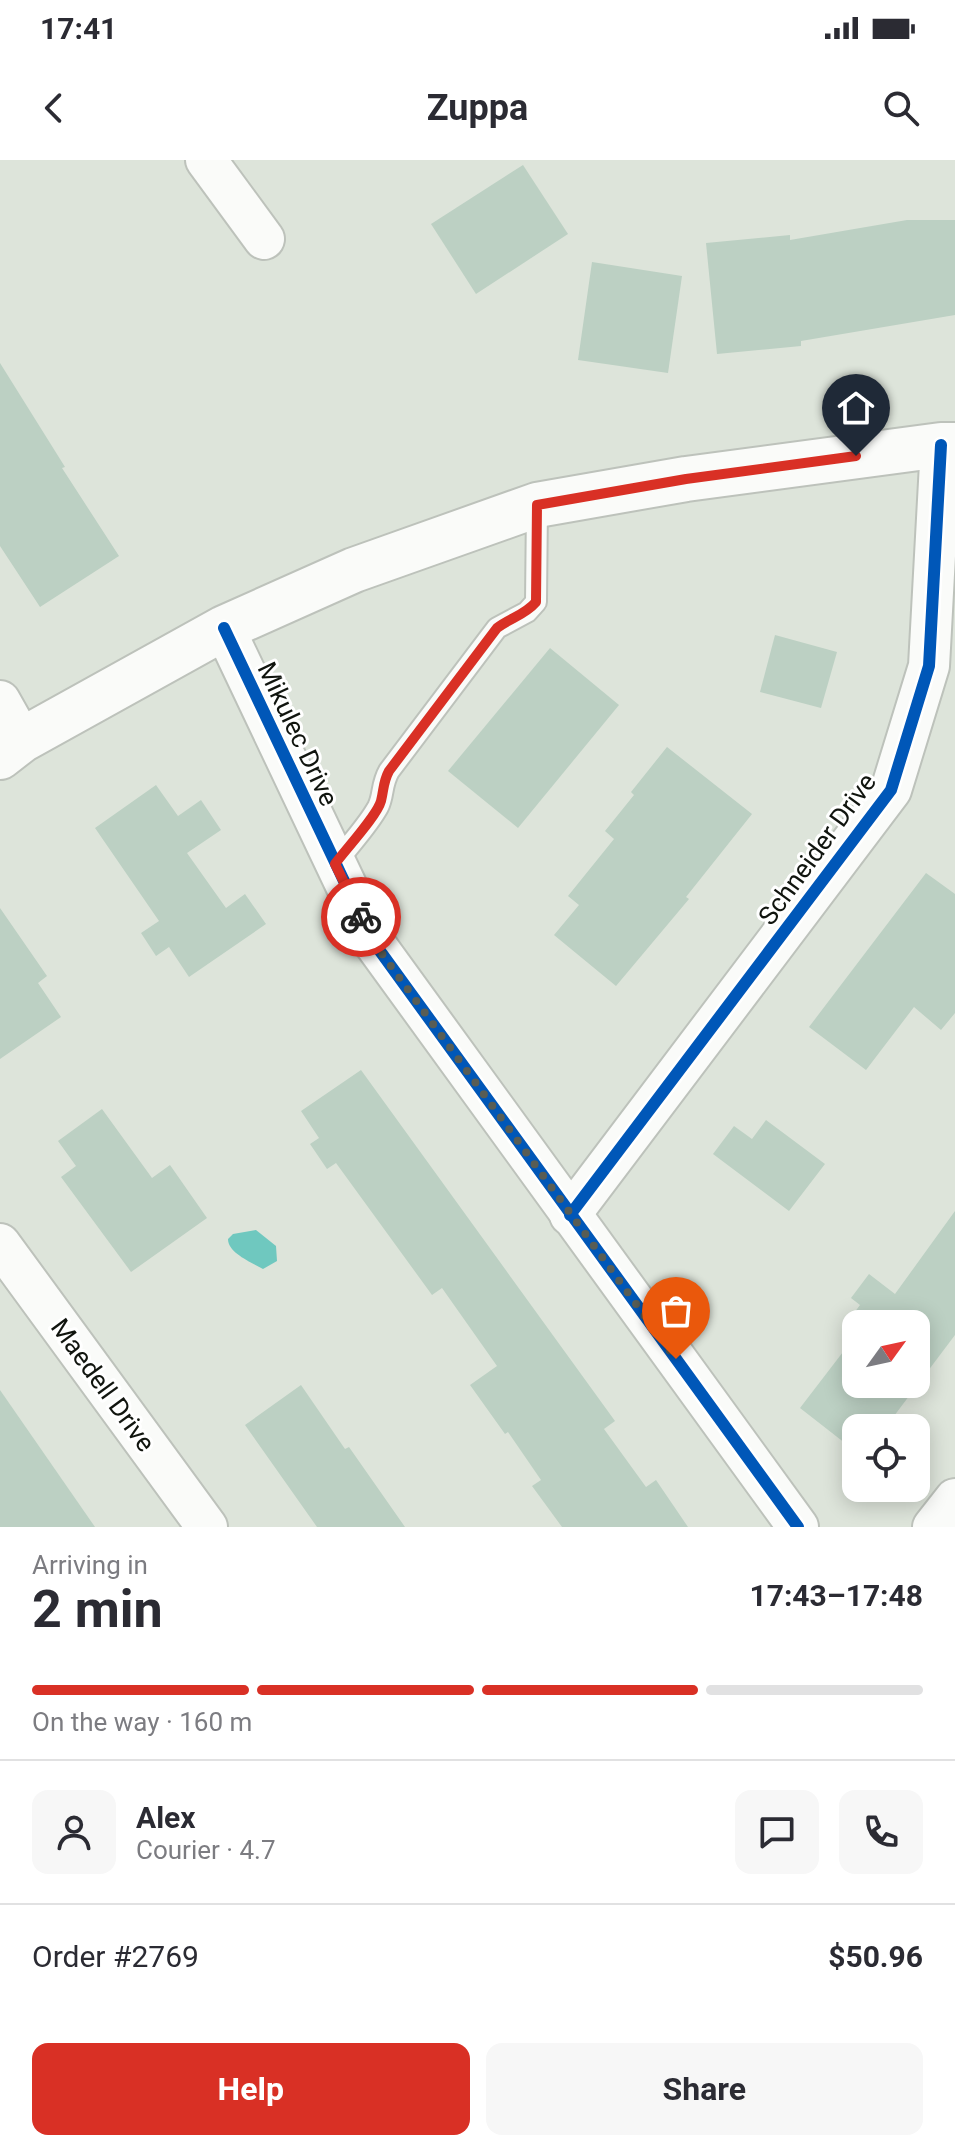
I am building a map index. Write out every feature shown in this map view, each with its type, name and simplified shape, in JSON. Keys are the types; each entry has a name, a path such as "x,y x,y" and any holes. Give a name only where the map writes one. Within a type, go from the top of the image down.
{"main road":[{"path":"11,748 224,628 354,570 537,505 686,479 948,445"}],"street":[{"path":"206,160 264,239"},
{"name":"Schneider Drive","path":"570,1215 891,790 929,666 948,445"},
{"name":"Mikulec Drive","path":"224,628 372,940 798,1527"},
{"path":"0,701 11,748"},
{"name":"Maedell Drive","path":"0,1244 207,1527"},
{"path":"933,1527 955,1499"}],"lane":[{"path":"335,864 381,802 381,784 389,771 497,628 505,621 527,612 536,602 537,505"}],"water":[{"path":"256,1230 276,1246 277,1261 263,1269 236,1253 228,1239 233,1234"}],"building":[{"path":"523,165 568,234 476,294 431,224"},
{"path":"907,220 955,220 955,315 801,341 801,346 717,354 706,243 790,235 790,240"},
{"path":"592,262 682,276 668,373 578,360"},
{"path":"0,363 119,556 40,607 0,546"},
{"path":"775,635 837,652 821,708 760,692"},
{"path":"550,648 619,705 518,828 448,771"},
{"path":"667,747 752,814 686,897 689,899 616,986 554,935 579,905 568,896 614,839 605,831"},
{"path":"156,785 178,816 201,800 221,830 187,853 226,908 245,894 266,924 189,977 169,947 156,956 141,933 159,921 95,828"},
{"path":"926,873 955,894 955,1013 941,1030 914,1007 866,1070 809,1027"},
{"path":"0,908 47,976 38,983 61,1017 0,1059"},
{"path":"361,1070 615,1421 604,1429 646,1487 656,1480 688,1527 562,1527 532,1486 541,1480 470,1385 497,1366 442,1288 432,1295 336,1163 327,1169 310,1144 319,1138 301,1111"},
{"path":"102,1109 152,1178 170,1165 207,1218 131,1272 61,1177 76,1166 58,1141"},
{"path":"766,1120 825,1164 789,1211 713,1154 734,1126 752,1139"},
{"path":"955,1211 955,1335 930,1368 930,1310 856,1310 860,1305 851,1298 869,1274 895,1294"},
{"path":"842,1353 842,1398 908,1398 896,1414 842,1414 842,1441 800,1408"},
{"path":"301,1385 405,1527 317,1527 245,1425"},
{"path":"0,1390 95,1527 0,1527"}],"cycle path":[{"path":"570,1215 891,790 929,666 941,445"},
{"path":"224,628 372,940 798,1527"}],"way so far":[{"path":"361,917 372,940 676,1359"}],"route":[{"path":"361,917 335,864 381,802 381,784 389,771 497,628 505,621 527,612 536,602 537,505 686,479 856,456"}]}
